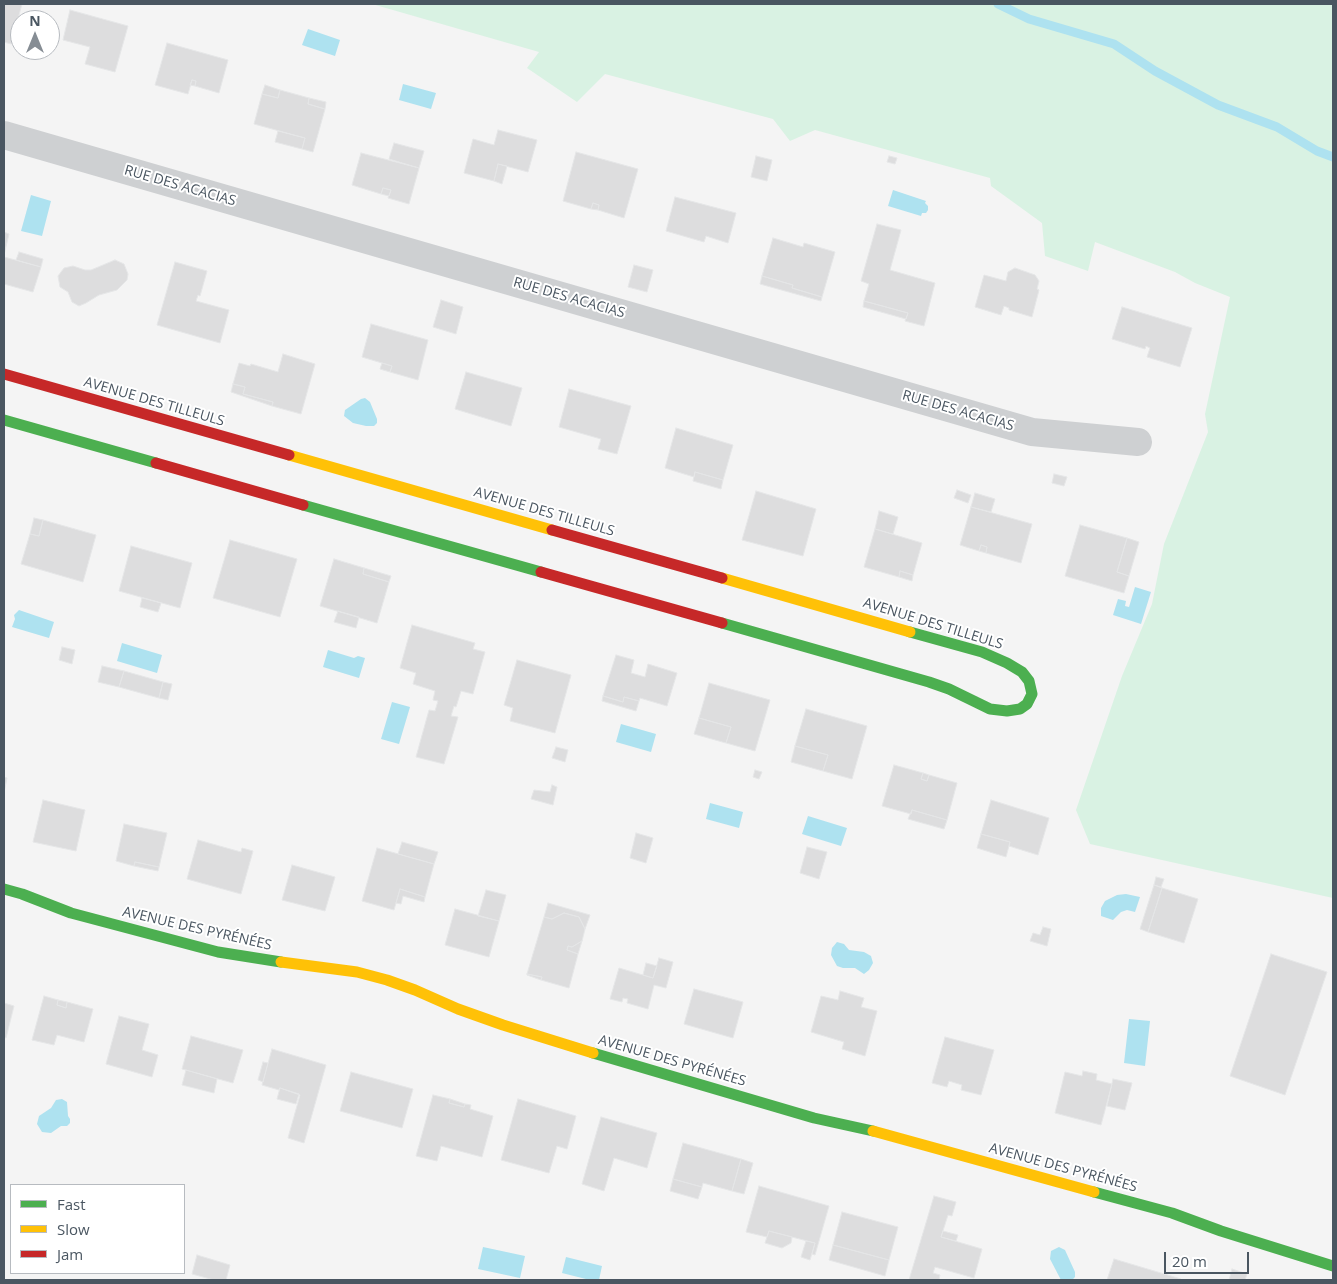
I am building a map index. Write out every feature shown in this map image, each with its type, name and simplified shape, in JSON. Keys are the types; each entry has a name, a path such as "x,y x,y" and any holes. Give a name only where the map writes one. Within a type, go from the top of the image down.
{"street":[{"name":"RUE DES ACACIAS","path":"4,135 1032,432 1138,442"},
{"name":"AVENUE DES TILLEULS","path":"4,374 982,652 1022,672 1029,681 1032,694 1027,704 1020,709 1007,711 990,710 949,689 929,682 4,420"},
{"name":"AVENUE DES PYRÉNÉES","path":"4,889 71,913 218,952 249,958 357,972 387,980 416,990 476,1016 605,1057 814,1118 872,1131 1172,1213 1221,1231 1333,1266"}],"green space":[{"path":"372,4 1333,4 1333,898 1090,844 1076,810 1122,676 1152,604 1164,544 1208,432 1205,414 1230,297 1195,283 1175,272 1095,242 1088,271 1045,256 1042,223 991,186 990,178 815,130 790,141 773,119 605,74 577,102 527,68 539,52"}],"water":[{"path":"308,29 340,40 335,56 302,45"},
{"path":"403,84 436,93 431,109 399,100"},
{"path":"893,190 926,201 928,210 926,213 922,213 921,216 888,206"},
{"path":"31,195 51,201 42,236 21,231"},
{"path":"365,398 370,402 377,419 377,423 374,426 353,423 344,416 345,410"},
{"path":"1135,587 1151,592 1141,624 1113,615 1118,599 1126,601 1125,606 1129,607"},
{"path":"19,610 54,622 49,638 12,627 15,619 14,615"},
{"path":"122,643 162,655 157,673 117,661"},
{"path":"328,650 354,658 358,656 365,658 359,678 323,667"},
{"path":"392,702 410,707 399,744 381,739"},
{"path":"621,724 656,734 651,752 616,742"},
{"path":"710,803 743,812 739,828 706,819"},
{"path":"808,816 847,828 841,846 802,834"},
{"path":"1126,894 1140,897 1135,912 1127,910 1121,912 1113,920 1101,916 1101,908 1105,901 1117,895"},
{"path":"837,942 844,944 849,950 864,952 871,956 873,963 869,970 864,974 855,968 837,966 831,955 832,948"},
{"path":"1129,1019 1150,1021 1145,1066 1124,1063"},
{"path":"62,1099 67,1102 70,1123 67,1126 61,1126 51,1133 42,1132 37,1124 39,1116 51,1108 56,1100"},
{"path":"483,1247 525,1256 520,1278 478,1269"},
{"path":"1059,1247 1065,1250 1075,1272 1075,1277 1072,1280 1061,1280 1050,1259 1051,1251"},
{"path":"566,1257 602,1266 599,1280 590,1280 562,1273"}],"building":[{"path":"4,4 22,4 20,10 10,10 10,44 4,42"},
{"path":"70,10 128,26 115,72 85,64 90,47 63,40"},
{"path":"167,43 228,60 219,93 195,86 196,81 192,80 188,94 155,85"},
{"path":"192,80 196,81 195,86 190,85"},
{"path":"265,85 280,90 278,98 262,94"},
{"path":"280,90 309,98 308,104 325,109 313,152 302,149 305,138 254,124 262,94 278,98"},
{"path":"309,98 326,102 325,109 308,104"},
{"path":"498,130 537,140 528,172 498,164 494,181 464,173 473,139 494,145"},
{"path":"278,131 305,138 302,149 275,142"},
{"path":"394,143 424,151 419,168 389,159"},
{"path":"576,152 638,169 624,218 598,210 599,205 593,203 591,209 563,201"},
{"path":"361,153 419,168 409,204 388,198 391,190 383,188 381,194 352,185"},
{"path":"756,156 772,160 767,181 751,177"},
{"path":"889,156 897,158 895,164 887,162"},
{"path":"498,164 507,166 502,184 494,181"},
{"path":"383,188 391,190 389,196 381,194"},
{"path":"675,197 736,213 728,243 706,236 704,242 666,231"},
{"path":"593,203 599,205 598,210 591,209"},
{"path":"877,224 901,230 890,270 935,283 924,326 905,321 908,313 864,301 869,284 861,281"},
{"path":"4,232 9,234 4,255"},
{"path":"773,238 803,247 804,243 835,252 822,297 792,288 793,285 762,276"},
{"path":"19,252 43,259 41,267 16,260"},
{"path":"4,257 41,267 33,292 4,284"},
{"path":"115,260 124,264 128,274 127,280 117,290 99,295 79,306 72,302 68,292 60,287 58,276 64,268 73,266 91,270"},
{"path":"175,262 207,271 200,296 198,295 196,301 229,310 220,343 157,325"},
{"path":"634,265 653,270 647,292 628,287"},
{"path":"1015,268 1035,275 1039,281 1037,289 1039,290 1032,317 1009,310 1009,308 1004,306 1001,315 975,307 984,275 1006,281 1008,272"},
{"path":"762,276 793,285 792,288 822,297 821,301 760,284"},
{"path":"441,300 463,307 456,334 433,327"},
{"path":"864,301 908,313 906,319 863,307"},
{"path":"1122,307 1192,328 1180,367 1147,357 1150,348 1146,346 1145,349 1112,339"},
{"path":"371,324 428,340 418,380 390,372 392,366 362,357"},
{"path":"283,354 315,364 301,414 272,406 273,402 243,394 245,387 233,384 239,363 250,366 251,364 278,372"},
{"path":"382,363 392,366 390,372 380,369"},
{"path":"466,372 522,388 511,426 455,409"},
{"path":"233,384 245,387 243,394 273,402 272,406 231,392"},
{"path":"569,389 631,406 617,454 598,449 601,439 559,427"},
{"path":"676,428 733,445 723,480 695,472 694,477 665,468"},
{"path":"695,472 723,480 721,489 693,481"},
{"path":"1054,474 1067,477 1064,486 1052,483"},
{"path":"957,490 971,495 968,503 954,498"},
{"path":"756,491 816,509 803,556 742,540"},
{"path":"975,493 995,499 991,512 971,507"},
{"path":"971,507 1032,524 1021,563 986,553 987,547 981,545 979,551 960,545"},
{"path":"879,511 898,517 893,534 875,529"},
{"path":"34,518 43,520 39,536 30,534"},
{"path":"43,520 96,535 83,582 21,564 30,534 39,536"},
{"path":"1080,525 1127,538 1117,572 1129,576 1124,593 1065,576"},
{"path":"875,529 922,543 913,575 900,571 899,577 864,567"},
{"path":"1127,538 1139,542 1129,576 1117,572"},
{"path":"230,540 297,559 280,617 213,598"},
{"path":"981,545 987,547 986,553 979,551"},
{"path":"131,546 192,563 180,608 119,591"},
{"path":"334,559 364,568 363,574 389,582 377,623 320,606"},
{"path":"364,568 391,576 389,582 363,574"},
{"path":"900,571 913,575 912,581 899,577"},
{"path":"142,598 161,603 158,612 140,607"},
{"path":"338,611 359,617 356,628 334,622"},
{"path":"412,625 475,643 473,649 485,652 473,694 461,691 456,707 454,706 451,716 458,717 444,764 416,757 429,710 435,711 438,701 433,700 435,691 413,684 416,673 400,668"},
{"path":"62,647 75,650 72,664 59,660"},
{"path":"616,655 634,660 631,673 645,677 648,664 677,673 667,706 640,698 639,701 624,697 623,702 603,696"},
{"path":"517,660 571,675 555,733 510,721 513,708 504,705"},
{"path":"102,666 124,671 119,687 98,682"},
{"path":"124,671 163,682 159,698 119,687"},
{"path":"163,682 172,684 168,700 159,698"},
{"path":"709,683 770,700 755,751 726,743 731,727 699,718"},
{"path":"603,696 623,702 624,697 639,701 636,711 602,701"},
{"path":"806,709 867,726 852,779 823,771 828,755 795,746"},
{"path":"699,718 731,727 726,743 694,734"},
{"path":"795,746 828,755 823,771 791,762"},
{"path":"556,747 568,750 565,762 552,758"},
{"path":"894,765 923,773 921,779 927,781 929,775 957,783 947,820 912,810 911,814 882,806"},
{"path":"755,770 762,772 759,779 753,777"},
{"path":"923,773 929,775 927,781 921,779"},
{"path":"4,777 7,778 4,793"},
{"path":"552,785 557,787 553,805 531,799 534,790 550,792"},
{"path":"43,800 85,810 76,851 33,842"},
{"path":"991,800 1049,818 1038,855 1009,846 1010,842 981,834"},
{"path":"912,810 947,820 944,829 908,819"},
{"path":"124,824 167,833 159,867 135,862 134,866 116,861"},
{"path":"636,833 653,838 646,863 630,858"},
{"path":"981,834 1010,842 1006,857 977,848"},
{"path":"198,840 241,852 242,848 253,851 241,894 187,879"},
{"path":"402,842 438,852 434,864 398,854"},
{"path":"807,847 827,852 819,879 800,873"},
{"path":"377,848 434,864 425,897 400,889 394,910 362,901"},
{"path":"135,862 159,867 158,871 134,866"},
{"path":"292,865 335,877 325,911 282,900"},
{"path":"1156,877 1164,879 1161,887 1154,885"},
{"path":"1154,885 1162,888 1148,932 1140,929"},
{"path":"1162,888 1198,899 1184,943 1148,932"},
{"path":"400,889 425,897 424,902 403,896 401,904 396,903"},
{"path":"486,890 506,895 499,921 478,916"},
{"path":"548,903 590,915 585,929 579,917 564,913 552,919 544,917"},
{"path":"455,909 499,921 489,957 445,945"},
{"path":"564,913 579,917 585,929 582,941 572,947 568,946 567,950 578,954 569,988 541,980 542,977 527,974 544,917 552,919"},
{"path":"1043,927 1051,929 1047,946 1030,941 1033,933 1040,935"},
{"path":"582,941 578,954 567,950 568,946 572,947"},
{"path":"1271,954 1327,972 1285,1095 1230,1076"},
{"path":"659,958 673,962 666,988 654,985 648,1009 627,1003 628,999 623,998 622,1002 610,999 619,968 653,978"},
{"path":"646,963 657,966 653,978 643,975"},
{"path":"527,974 542,977 541,980"},
{"path":"694,989 743,1002 733,1038 684,1024"},
{"path":"840,991 864,998 861,1007 877,1011 865,1056 842,1049 844,1042 811,1032 821,996 838,1000"},
{"path":"44,996 58,1000 57,1005 66,1008 67,1002 93,1009 84,1042 57,1035 54,1045 32,1040"},
{"path":"58,1000 67,1002 66,1008 57,1005"},
{"path":"4,1003 14,1006 6,1038 4,1037"},
{"path":"119,1016 149,1024 142,1050 158,1055 152,1077 106,1064"},
{"path":"191,1036 243,1050 233,1083 182,1069"},
{"path":"945,1037 994,1050 981,1095 961,1090 962,1085 949,1081 947,1087 932,1083"},
{"path":"272,1049 326,1065 304,1143 288,1138 300,1095 280,1088 279,1090 262,1085"},
{"path":"263,1062 268,1063 263,1082 258,1080"},
{"path":"186,1070 217,1079 214,1093 182,1085"},
{"path":"1083,1071 1097,1074 1096,1080 1112,1084 1101,1125 1055,1113 1065,1072 1082,1076"},
{"path":"351,1072 413,1089 402,1128 340,1111"},
{"path":"1113,1079 1132,1083 1125,1110 1107,1106"},
{"path":"280,1088 299,1094 296,1104 277,1099"},
{"path":"433,1095 450,1099 449,1103 464,1107 465,1104 471,1105 470,1109 493,1116 482,1157 441,1146 437,1161 416,1156"},
{"path":"450,1099 465,1104 464,1107 449,1103"},
{"path":"518,1099 576,1116 567,1149 557,1146 549,1173 501,1160"},
{"path":"601,1117 657,1133 647,1168 614,1158 604,1191 582,1184"},
{"path":"683,1143 741,1159 732,1191 703,1183 702,1187 673,1179"},
{"path":"741,1159 753,1163 744,1194 732,1191"},
{"path":"673,1179 702,1187 698,1199 670,1191"},
{"path":"759,1186 829,1206 815,1255 812,1254 815,1243 769,1231 767,1237 746,1232"},
{"path":"934,1196 956,1202 952,1216 948,1215 941,1237 982,1249 974,1278 935,1267 933,1273 940,1275 939,1280 909,1280"},
{"path":"842,1212 898,1227 889,1260 833,1245"},
{"path":"769,1231 792,1237 791,1243 782,1248 765,1243"},
{"path":"943,1231 958,1235 956,1241 941,1237"},
{"path":"806,1241 815,1243 810,1260 801,1257"},
{"path":"833,1245 889,1260 885,1276 829,1260"},
{"path":"197,1255 230,1265 226,1280 214,1280 192,1274"},
{"path":"1114,1259 1181,1279 1107,1280"},
{"path":"1232,1269 1247,1274 1245,1280 1229,1280"}],"waterway":[{"path":"998,4 1029,19 1114,44 1155,71 1218,105 1277,127 1317,151 1333,157"}],"traffic: fast":[{"path":"4,420 156,463"},
{"path":"303,505 541,572"},
{"path":"722,623 929,682 949,689 990,709 1007,711 1020,709 1027,704 1032,694 1029,681 1022,672 982,652 910,632"},
{"path":"4,889 71,913 218,952 281,962"},
{"path":"593,1053 814,1118 873,1131"},
{"path":"1094,1192 1172,1213 1221,1231 1333,1266"}],"traffic: slow":[{"path":"289,455 552,530"},
{"path":"722,578 910,632"},
{"path":"281,962 357,972 387,980 503,1025 593,1053"},
{"path":"873,1131 1094,1192"}],"traffic: jam":[{"path":"4,374 289,455"},
{"path":"156,463 303,505"},
{"path":"552,530 722,578"},
{"path":"541,572 722,623"}]}
